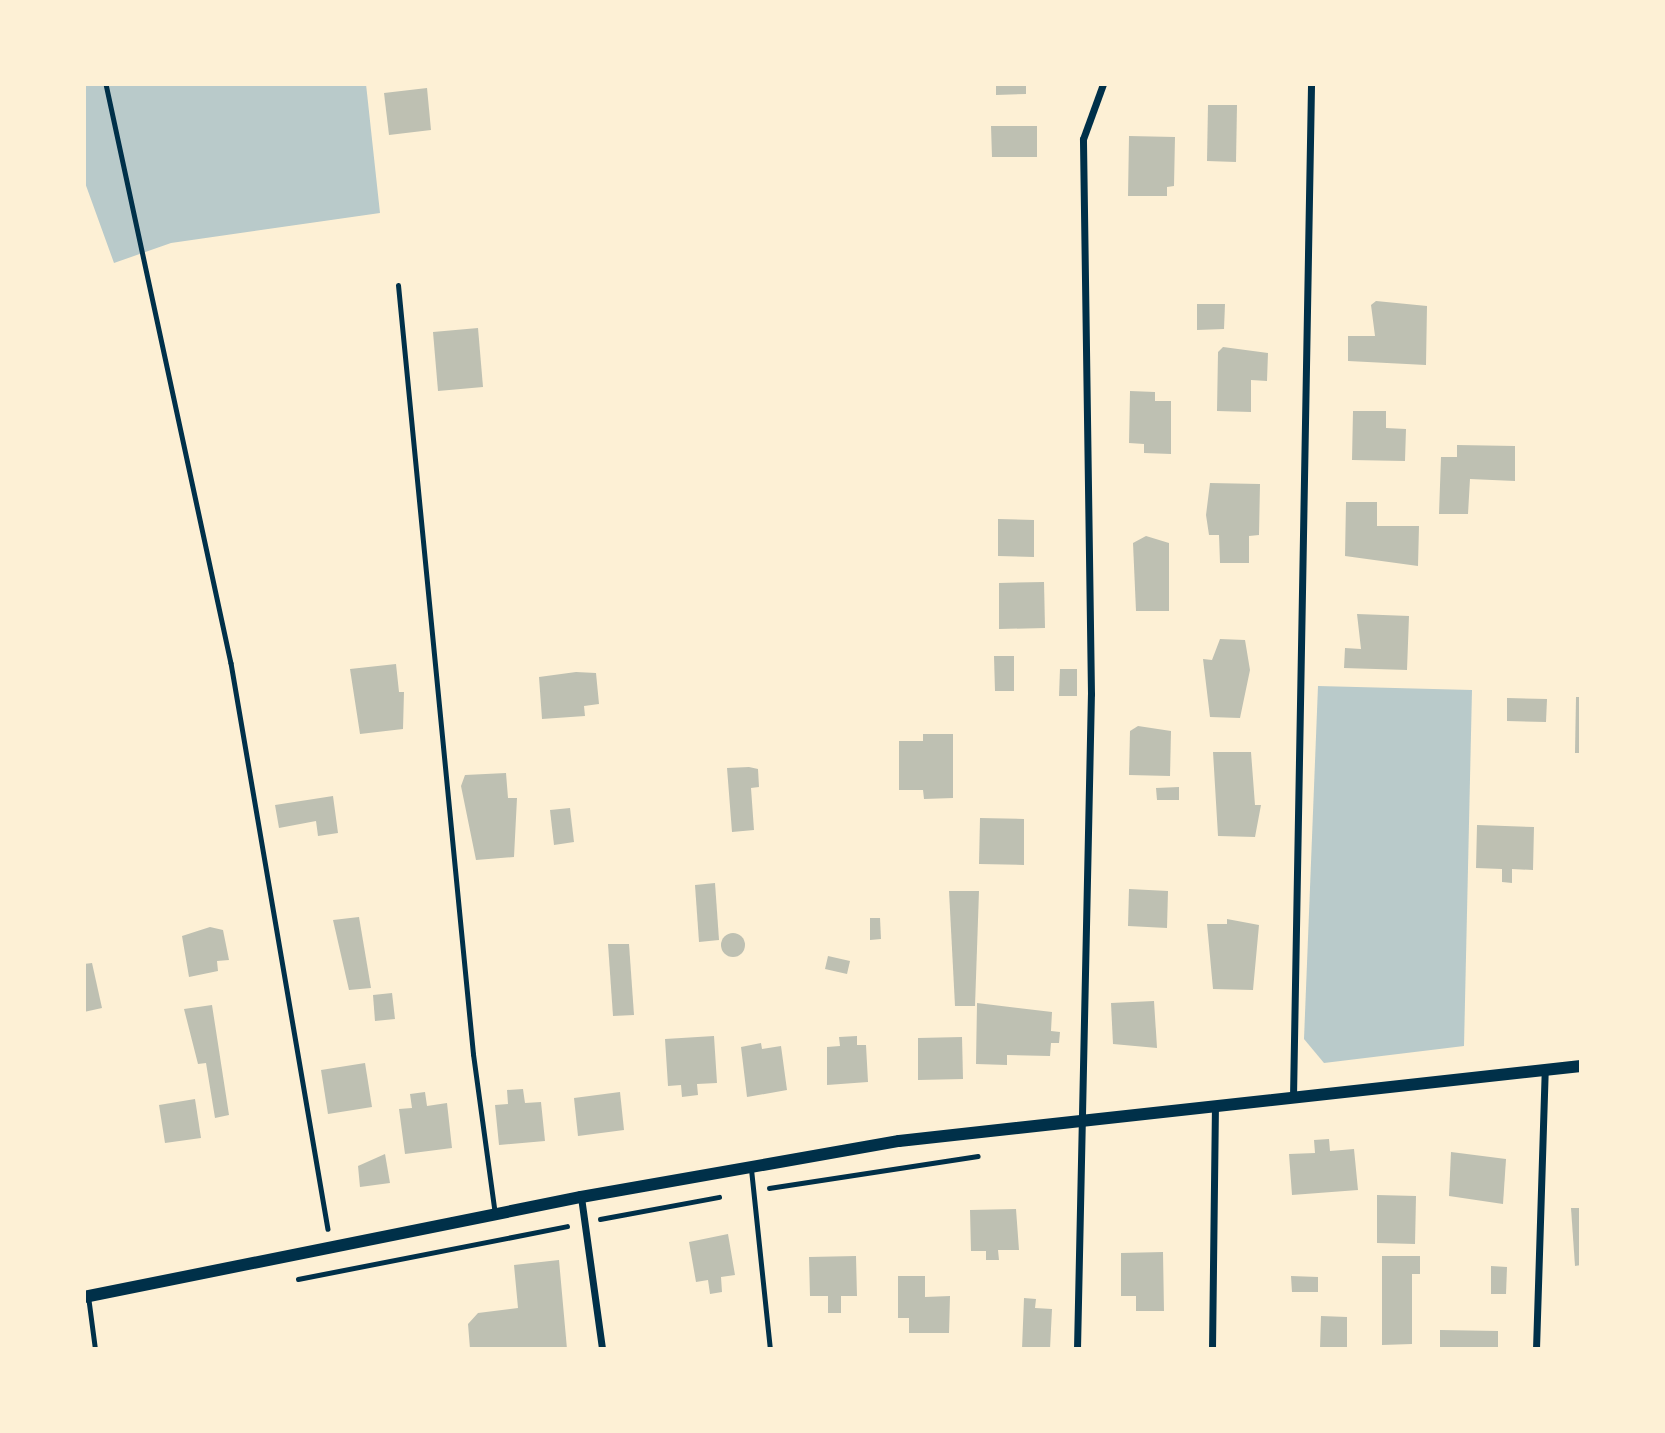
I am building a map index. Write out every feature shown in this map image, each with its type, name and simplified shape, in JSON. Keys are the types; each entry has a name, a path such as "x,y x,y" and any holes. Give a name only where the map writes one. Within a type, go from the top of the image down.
{"street":[{"path":"1077,1349 1091,694 1083,139 1089,109 1103,84"},
{"path":"1293,1097 1311,84"},
{"path":"86,1297 581,1197 751,1166 1081,1120 1581,1066"},
{"path":"1536,1349 1545,1070"},
{"path":"1212,1349 1215,1107"},
{"path":"581,1197 602,1349"}],"lane":[{"path":"398,285 473,1054 495,1215"},
{"path":"751,1166 770,1349"},
{"path":"86,1297 95,1349"}],"path":[{"path":"106,84 230,663 332,1247"},
{"path":"283,1282 753,1191 985,1155"}],"shaded area":[{"path":"84,84 366,84 380,213 171,243 114,263 84,180"},
{"path":"1318,686 1472,690 1464,1046 1324,1063 1304,1039"}],"building":[{"path":"996,84 1026,84 1026,94 996,95"},
{"path":"427,88 431,130 389,135 384,93"},
{"path":"1208,105 1237,105 1236,162 1207,161"},
{"path":"991,126 1037,126 1037,157 992,157"},
{"path":"1129,136 1175,137 1174,186 1167,187 1167,196 1128,196"},
{"path":"1376,301 1427,306 1426,365 1348,361 1348,336 1375,336 1371,305"},
{"path":"1197,304 1225,304 1224,329 1197,330"},
{"path":"478,328 483,387 438,391 433,332"},
{"path":"1223,347 1268,353 1267,381 1251,380 1251,412 1217,411 1218,352"},
{"path":"1130,391 1155,392 1155,401 1171,401 1171,454 1144,453 1144,444 1129,443"},
{"path":"1353,411 1386,411 1386,428 1406,429 1405,461 1352,460"},
{"path":"1457,445 1515,446 1515,481 1470,479 1468,514 1439,514 1441,457 1457,457"},
{"path":"1210,483 1260,484 1259,535 1249,536 1249,563 1220,563 1219,535 1209,535 1206,515"},
{"path":"1346,502 1377,502 1377,526 1419,526 1418,566 1345,556"},
{"path":"998,519 1034,520 1034,557 998,556"},
{"path":"1146,536 1169,543 1169,611 1136,611 1133,543"},
{"path":"1044,582 1045,628 999,629 999,583"},
{"path":"1357,614 1409,616 1407,670 1344,668 1345,648 1361,649"},
{"path":"1220,639 1245,640 1250,670 1240,718 1210,717 1203,659 1212,660"},
{"path":"994,656 1014,656 1014,691 995,691"},
{"path":"396,664 399,692 404,692 403,729 360,734 350,669"},
{"path":"1060,669 1077,669 1077,696 1059,696"},
{"path":"576,672 596,673 599,704 584,706 585,716 542,719 539,677"},
{"path":"1576,697 1581,697 1581,753 1575,753"},
{"path":"1507,698 1547,699 1546,722 1507,721"},
{"path":"1138,726 1171,731 1170,776 1129,775 1130,731"},
{"path":"923,734 953,734 953,798 924,799 923,790 899,790 899,741 923,741"},
{"path":"1213,752 1251,752 1255,805 1261,805 1255,837 1218,836"},
{"path":"727,768 758,769 759,787 751,788 754,830 732,832"},
{"path":"506,773 508,798 517,798 514,857 476,860 461,786 465,775"},
{"path":"1179,787 1179,800 1157,800 1156,788"},
{"path":"333,796 338,833 318,836 316,821 279,828 275,805"},
{"path":"570,808 574,842 554,845 550,810"},
{"path":"980,818 1024,819 1024,865 979,864"},
{"path":"1477,825 1534,827 1533,870 1512,869 1512,883 1502,882 1502,869 1476,868"},
{"path":"715,883 719,940 699,942 695,885"},
{"path":"1129,889 1168,891 1167,928 1128,926"},
{"path":"949,891 979,891 975,1006 955,1006"},
{"path":"359,917 371,988 349,990 333,920"},
{"path":"870,918 880,918 881,939 870,940"},
{"path":"1227,919 1259,925 1253,990 1213,989 1207,924 1227,924"},
{"path":"210,927 223,930 229,960 217,961 218,971 189,977 182,936"},
{"path":"733,933 742,936 745,945 742,954 733,957 724,954 721,945 724,936"},
{"path":"608,944 629,944 634,1015 613,1016"},
{"path":"828,956 850,961 847,974 825,969"},
{"path":"92,963 102,1008 84,1012 84,964"},
{"path":"392,993 395,1019 375,1021 373,995"},
{"path":"1154,1001 1157,1048 1113,1044 1111,1003"},
{"path":"977,1003 1052,1012 1051,1031 1060,1032 1059,1043 1051,1043 1050,1056 1007,1055 1007,1065 976,1064"},
{"path":"212,1005 229,1115 215,1118 206,1063 198,1064 184,1009"},
{"path":"714,1036 717,1083 697,1084 698,1095 682,1097 681,1085 668,1086 665,1039"},
{"path":"857,1036 857,1045 866,1045 868,1082 827,1085 827,1047 840,1046 839,1037"},
{"path":"962,1037 963,1079 918,1080 918,1038"},
{"path":"761,1043 762,1049 781,1046 787,1090 747,1097 741,1047"},
{"path":"365,1063 372,1107 328,1114 321,1070"},
{"path":"523,1089 525,1103 541,1102 545,1141 499,1145 495,1105 508,1104 507,1090"},
{"path":"425,1092 427,1106 447,1103 452,1148 405,1154 399,1109 412,1108 410,1094"},
{"path":"620,1092 624,1130 578,1136 574,1098"},
{"path":"195,1099 201,1138 165,1143 159,1105"},
{"path":"1329,1139 1330,1151 1354,1149 1358,1190 1292,1195 1289,1154 1315,1153 1314,1140"},
{"path":"1451,1152 1506,1159 1503,1204 1449,1196"},
{"path":"385,1154 390,1183 360,1187 358,1166"},
{"path":"1377,1195 1416,1196 1415,1244 1377,1243"},
{"path":"1571,1208 1581,1208 1581,1265 1575,1266"},
{"path":"1016,1209 1019,1250 998,1250 999,1260 986,1260 986,1251 971,1251 970,1210"},
{"path":"728,1234 735,1275 721,1277 722,1292 710,1294 708,1280 696,1282 689,1242"},
{"path":"1163,1252 1164,1311 1136,1311 1136,1296 1121,1296 1121,1253"},
{"path":"856,1256 857,1296 841,1296 841,1313 828,1313 828,1296 810,1296 809,1257"},
{"path":"1382,1256 1420,1256 1420,1274 1412,1274 1412,1344 1382,1345"},
{"path":"559,1260 567,1349 470,1349 468,1324 478,1313 518,1308 514,1265"},
{"path":"1491,1266 1507,1267 1506,1294 1491,1294"},
{"path":"898,1276 925,1276 925,1297 950,1296 949,1333 909,1333 909,1318 898,1318"},
{"path":"1291,1276 1318,1277 1318,1292 1292,1292"},
{"path":"1024,1298 1036,1299 1035,1308 1052,1309 1050,1349 1022,1349"},
{"path":"1321,1316 1347,1317 1347,1349 1320,1349"},
{"path":"1440,1330 1498,1331 1498,1349 1440,1349"}]}
